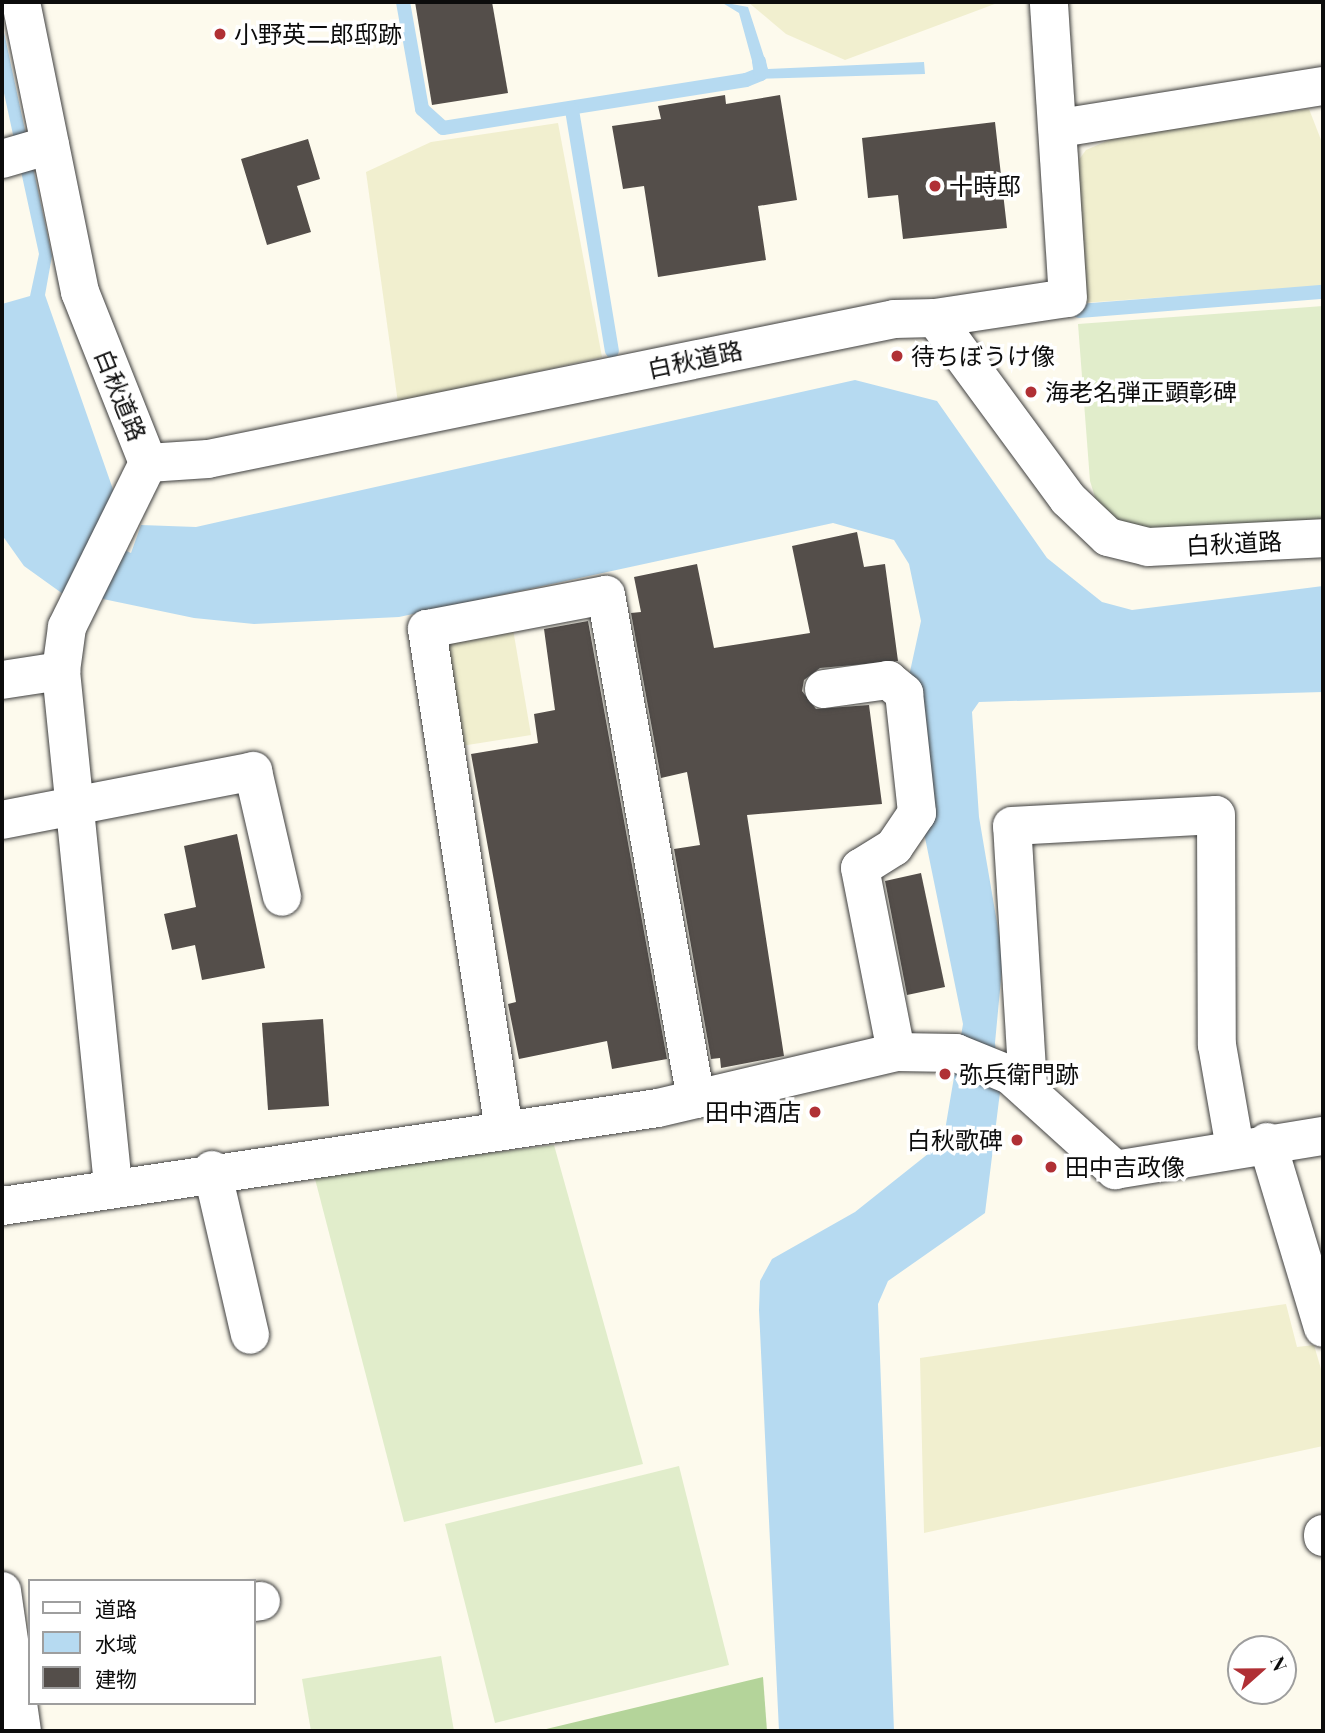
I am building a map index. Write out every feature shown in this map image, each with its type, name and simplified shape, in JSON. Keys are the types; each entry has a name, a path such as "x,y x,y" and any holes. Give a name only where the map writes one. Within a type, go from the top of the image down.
{"street":[{"name":"白秋道路","path":"21,2 80,292 148,463 208,459 894,319 935,318 1068,499 1108,537 1148,547 1323,538"},
{"path":"935,318 1068,298 1060,128 1049,2"},
{"path":"1060,128 1323,86"},
{"path":"2,159 50,145"},
{"path":"113,1185 61,671 67,627 89,589 148,463"},
{"path":"505,1130 427,629 606,594 695,1100"},
{"path":"2,680 61,671"},
{"path":"824,689 888,680 904,693 917,813 894,846 860,868 896,1052"},
{"path":"2,820 75,809 253,771 282,897"},
{"path":"1019,1080 1012,826 1216,815 1217,1045 1251,1145 1323,1328"},
{"path":"2,1206 113,1185 505,1130 695,1100 896,1052 956,1053 1019,1080 1115,1170 1251,1145 1323,1136"},
{"path":"212,1170 250,1335"},
{"path":"2,1591 19,1631 22,1731"}],"shaded area":[{"path":"748,2 1000,2 845,60 786,34"},
{"path":"1309,109 1323,145 1323,286 1082,303 1078,161 1086,150 1116,137"},
{"path":"558,123 602,357 398,403 366,172 431,142"},
{"path":"513,629 531,735 455,747 440,654 458,638"},
{"path":"1286,1304 1297,1347 1314,1345 1323,1376 1323,1446 924,1533 920,1358"}],"green space":[{"path":"1323,306 1323,527 1147,533 1100,513 1090,481 1078,324"},
{"path":"554,1145 643,1464 404,1522 314,1175"},
{"path":"679,1466 729,1665 495,1723 445,1524"},
{"path":"441,1656 454,1731 311,1731 302,1679"},
{"path":"763,1677 767,1731 538,1731"}],"water":[{"path":"721,2 748,7 768,69 924,62 925,74 757,79 739,13"},
{"path":"2,23 52,256 45,295 116,498 98,538 131,553 141,525 196,527 855,380 937,401 1047,558 1102,602 1132,610 1323,586 1323,692 979,702 972,712 979,817 1003,958 995,1043 1000,1092 985,1213 888,1281 878,1304 894,1731 779,1731 759,1310 760,1281 772,1259 855,1212 943,1142 963,1024 922,823 906,690 921,621 909,564 894,540 833,523 399,617 254,624 194,618 103,599 100,593 63,594 24,566 2,535 2,304 30,296 39,254 2,84"}],"building":[{"path":"415,2 492,2 508,93 432,105"},
{"path":"725,95 726,104 780,95 797,200 758,206 766,260 658,277 644,186 623,189 612,126 661,119 658,106"},
{"name":"十時邸","path":"995,122 1007,228 903,239 898,195 868,198 862,138"},
{"path":"308,139 320,179 297,186 311,232 267,245 241,159"},
{"path":"857,532 864,567 885,564 898,661 820,668 804,680 802,691 816,709 869,705 882,804 747,815 784,1056 721,1068 720,1058 711,1059 674,849 700,845 687,772 661,778 631,613 641,612 634,577 697,564 714,648 810,633 792,546"},
{"path":"588,621 667,1059 612,1069 607,1041 519,1059 508,1004 516,1002 471,754 538,743 534,714 555,710 544,629"},
{"path":"237,834 265,968 202,980 195,945 172,950 164,914 196,907 184,846"},
{"path":"921,873 945,987 907,995 885,881"},
{"path":"323,1019 329,1106 268,1110 262,1023"}],"waterway":[{"path":"403,2 422,109 443,128 746,80 761,74 759,61"},
{"path":"572,110 612,351"},
{"path":"1079,311 1323,292"}],"place":[{"name":"小野英二郎邸跡","path":"220,34"},
{"name":"十時邸","path":"935,186"},
{"name":"待ちぼうけ像","path":"897,356"},
{"name":"海老名弾正顕彰碑","path":"1031,392"},
{"name":"弥兵衛門跡","path":"945,1074"},
{"name":"田中酒店","path":"815,1112"},
{"name":"白秋歌碑","path":"1017,1140"},
{"name":"田中吉政像","path":"1051,1167"}]}
